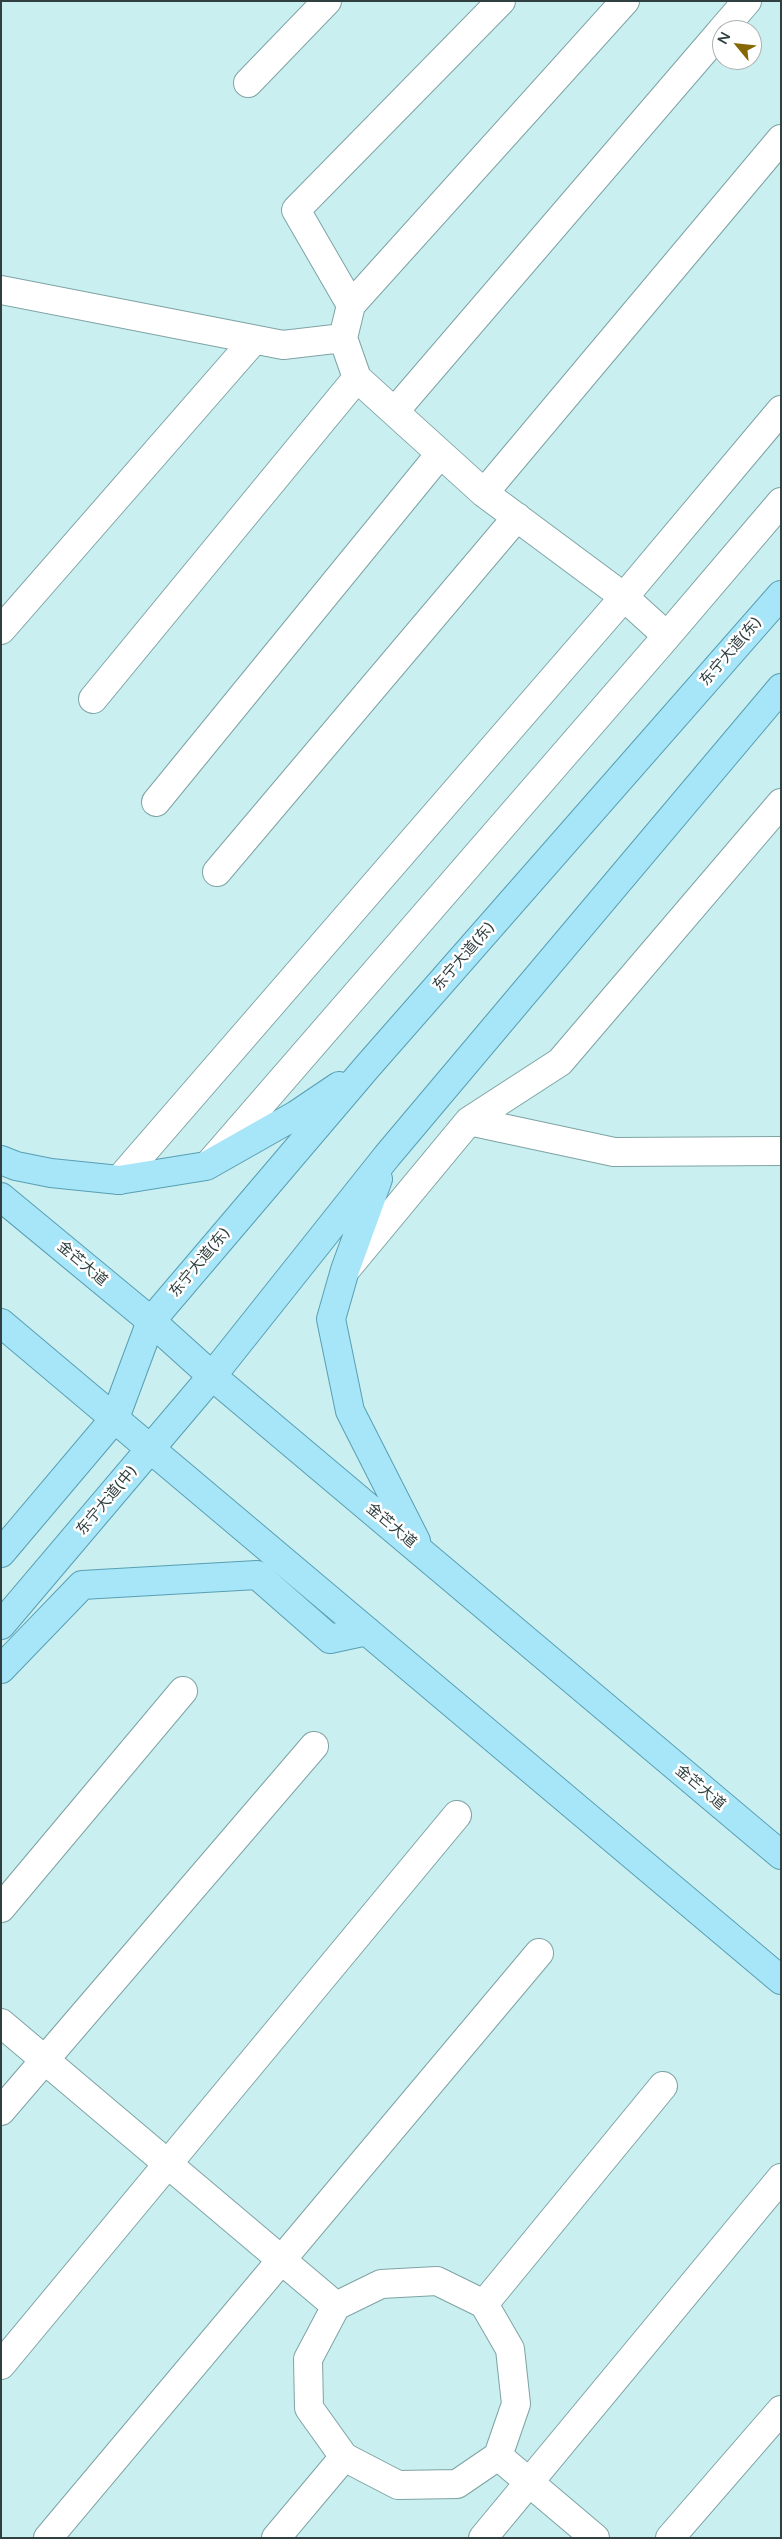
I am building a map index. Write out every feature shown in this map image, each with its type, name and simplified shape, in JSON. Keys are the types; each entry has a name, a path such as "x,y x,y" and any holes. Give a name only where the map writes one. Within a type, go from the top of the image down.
{"main road":[{"name":"东宁大道(东)","path":"151,1321 367,1067 781,596"},
{"path":"212,1376 387,1156 781,688"},
{"path":"6,1160 119,1180 206,1166 296,1115 367,1067"},
{"path":"387,1156 345,1270 331,1319 350,1411 422,1553"},
{"name":"金芒大道","path":"1,1197 151,1321 212,1376 781,1855"},
{"path":"1,1553 115,1418 151,1321"},
{"path":"1,1322 781,1980"},
{"name":"东宁大道(中)","path":"1,1625 212,1376"},
{"path":"1,1669 82,1585 257,1575 330,1638 367,1631"}],"street":[{"path":"248,83 327,1"},
{"path":"351,305 296,210 501,1"},
{"path":"625,1 351,305 343,338 357,378 484,493 624,597 667,636"},
{"path":"731,20 747,1"},
{"path":"395,411 712,42"},
{"path":"484,493 781,139"},
{"path":"1,290 283,346 343,338"},
{"path":"1,630 254,340"},
{"path":"93,699 357,378"},
{"path":"119,1180 624,597 781,410"},
{"path":"156,802 440,454"},
{"path":"206,1166 667,636 781,502"},
{"path":"217,872 517,517"},
{"path":"345,1270 469,1121 560,1062 781,803"},
{"path":"469,1121 614,1152 781,1151"},
{"path":"1,1908 183,1691"},
{"path":"1,2112 314,1746"},
{"path":"1,2364 457,1815"},
{"path":"48,2538 539,1953"},
{"path":"1,2024 336,2306"},
{"path":"484,2304 663,2086"},
{"path":"483,2538 781,2178"},
{"path":"437,2281 484,2304 510,2349 516,2404 498,2456 457,2484 398,2485 344,2457 309,2408 308,2359 336,2306 381,2284 437,2281"},
{"path":"670,2538 781,2410"},
{"path":"498,2456 595,2538"},
{"path":"276,2538 344,2457"}]}
